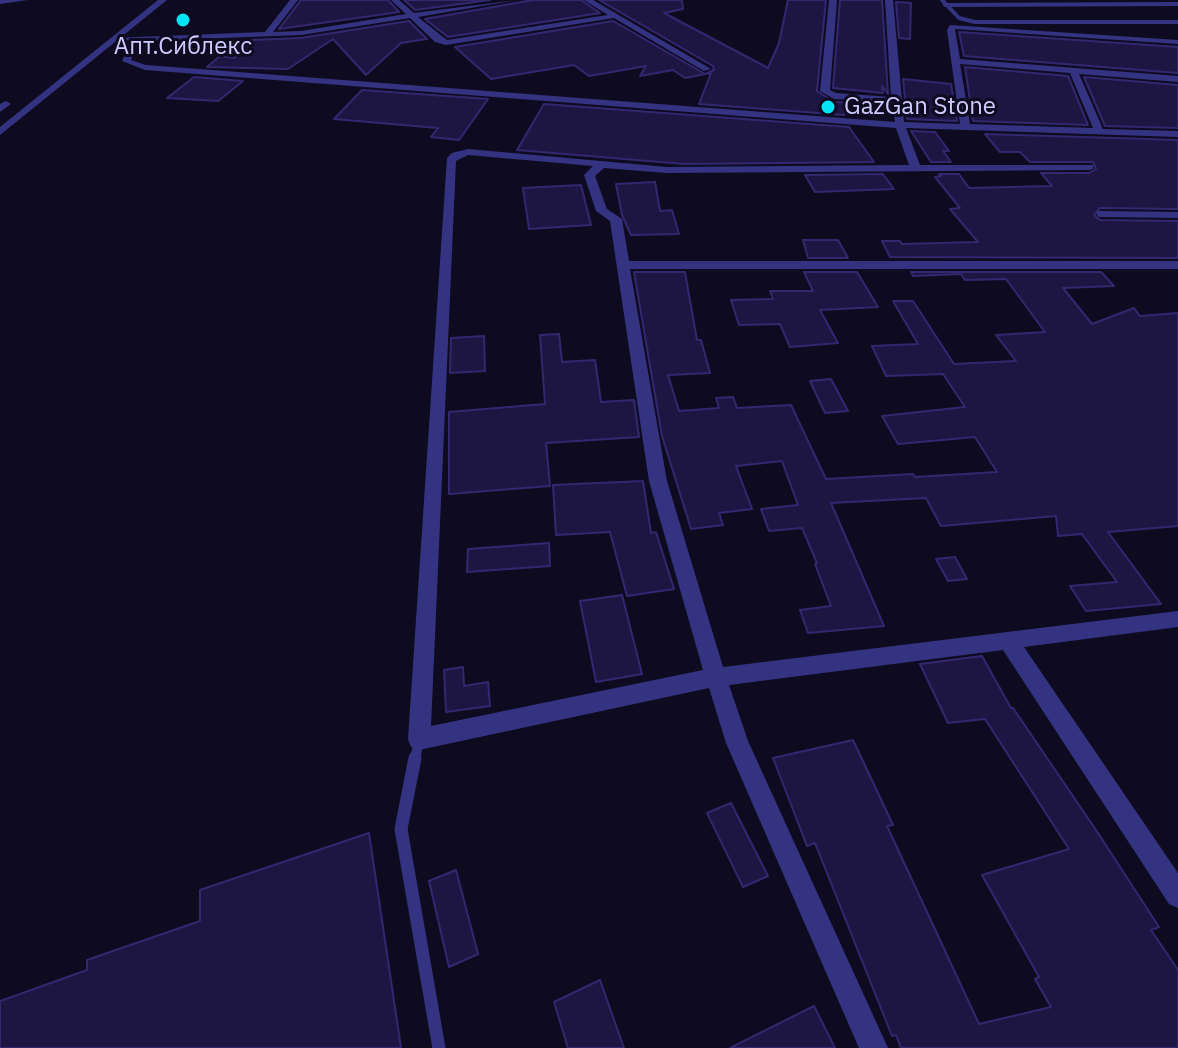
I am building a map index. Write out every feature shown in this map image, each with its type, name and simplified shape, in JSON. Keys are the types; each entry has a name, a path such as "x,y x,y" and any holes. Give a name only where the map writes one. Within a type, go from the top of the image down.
{"street":[{"path":"0,2 24,0"},
{"path":"0,132 163,0"},
{"path":"267,34 294,0"},
{"path":"395,0 438,40 446,43 614,16"},
{"path":"116,38 301,33 513,0"},
{"path":"588,0 707,69"},
{"path":"833,0 825,91 834,96 896,100"},
{"path":"889,0 896,100 900,125 916,169"},
{"path":"966,129 951,30 960,26 1178,42"},
{"path":"136,39 126,61 145,67 900,125 1178,134"},
{"path":"955,61 1178,79"},
{"path":"1073,70 1100,132"},
{"path":"1089,167 667,170 468,152 451,160 419,739 716,677 1178,619"},
{"path":"601,165 589,175 602,211 616,219 658,481 716,677 737,743 874,1048"},
{"path":"623,265 1178,265"},
{"path":"1008,641 1178,895"}],"lane":[{"path":"944,3 1178,4"},
{"path":"944,3 962,20 975,22 1178,22"},
{"path":"1100,214 1178,215"},
{"path":"419,739 401,829 439,1048"}],"building":[{"path":"301,0 388,0 399,12 279,29"},
{"path":"404,0 490,0 415,10"},
{"path":"533,0 581,0 600,13 448,37 425,19"},
{"path":"599,0 682,0 683,9 664,13 768,68 779,43 788,0 826,0 817,91 834,102 859,103 844,115 699,104 711,73 705,74 714,70 713,66"},
{"path":"840,0 882,0 888,94 882,86 883,93 833,88"},
{"path":"896,2 911,3 910,39 899,38"},
{"path":"409,21 427,39 401,43 366,75 333,39 288,69 207,67 220,56 234,58 251,40 301,38"},
{"path":"613,21 705,74 685,78 673,70 640,76 646,66 589,76 574,65 491,79 455,47"},
{"path":"959,32 1178,47 1178,73 964,56"},
{"path":"965,67 1068,76 1088,125 973,121"},
{"path":"194,77 243,81 218,101 167,98"},
{"path":"1084,77 1178,85 1178,128 1105,126"},
{"path":"903,79 951,84 957,121 907,119"},
{"path":"362,90 488,99 459,140 431,137 438,128 334,119"},
{"path":"544,104 849,127 874,162 684,164 517,150"},
{"path":"911,131 935,132 949,151 943,151 951,162 931,162"},
{"path":"985,134 1178,140 1178,209 1100,208 1094,215 1100,220 1178,221 1178,258 890,257 882,241 900,241 902,244 978,242 950,209 960,208 935,177 941,176 939,174 959,174 969,188 1052,186 1041,173 1089,173 1096,169 1093,162 1030,162 1020,152 1000,152"},
{"path":"883,174 894,189 815,192 805,175"},
{"path":"655,182 660,211 672,210 679,234 631,235 622,215 616,184"},
{"path":"581,185 591,225 529,229 523,188"},
{"path":"803,240 838,240 848,258 808,258"},
{"path":"634,272 685,272 697,340 701,340 710,373 668,375 679,411 719,408 716,398 733,397 737,408 791,405 826,479 997,472 975,437 898,444 882,416 965,407 943,374 886,376 872,346 918,344 893,301 913,301 954,364 1016,361 996,335 1045,332 1006,279 965,280 961,274 913,276 911,272 1101,272 1114,286 1063,288 1092,324 1134,308 1140,316 1178,313 1178,526 1108,532 1161,604 1086,611 1070,586 1117,582 1082,534 1058,536 1056,516 941,526 926,498 831,503 884,626 808,633 800,610 831,606 817,563 802,528 769,531 761,509 798,505 782,461 736,466 752,509 719,513 723,525 691,529 662,436"},
{"path":"804,272 857,272 878,307 820,310 838,343 790,347 780,324 739,325 731,300 773,299 770,291 813,291"},
{"path":"559,334 562,362 595,360 601,402 634,400 639,437 546,443 550,486 449,494 449,412 545,404 540,335"},
{"path":"484,336 485,371 450,373 451,338"},
{"path":"831,379 848,411 825,413 810,381"},
{"path":"643,481 651,533 656,532 674,589 627,596 610,532 556,535 553,485"},
{"path":"549,543 550,566 467,572 468,549"},
{"path":"955,557 967,579 948,581 936,559"},
{"path":"622,595 642,674 596,682 580,601"},
{"path":"982,656 1011,708 1159,927 1151,930 1178,970 1178,1048 901,1048 896,1035 892,1036 815,843 807,846 773,758 853,740 893,825 887,826 979,1024 1051,1007 1035,979 1039,977 982,875 1069,849 985,719 948,723 920,664"},
{"path":"463,667 464,686 488,682 490,706 446,712 444,670"},
{"path":"731,803 768,876 743,887 707,813"},
{"path":"369,833 401,1048 0,1048 0,1001 87,970 87,960 200,921 200,890"},
{"path":"456,870 478,954 449,967 429,881"},
{"path":"600,980 624,1048 568,1048 554,1002"},
{"path":"814,1006 835,1048 730,1048"}],"place":[{"name":"Апт.Сиблекс","path":"183,20"},
{"name":"GazGan Stone","path":"828,107"}]}
